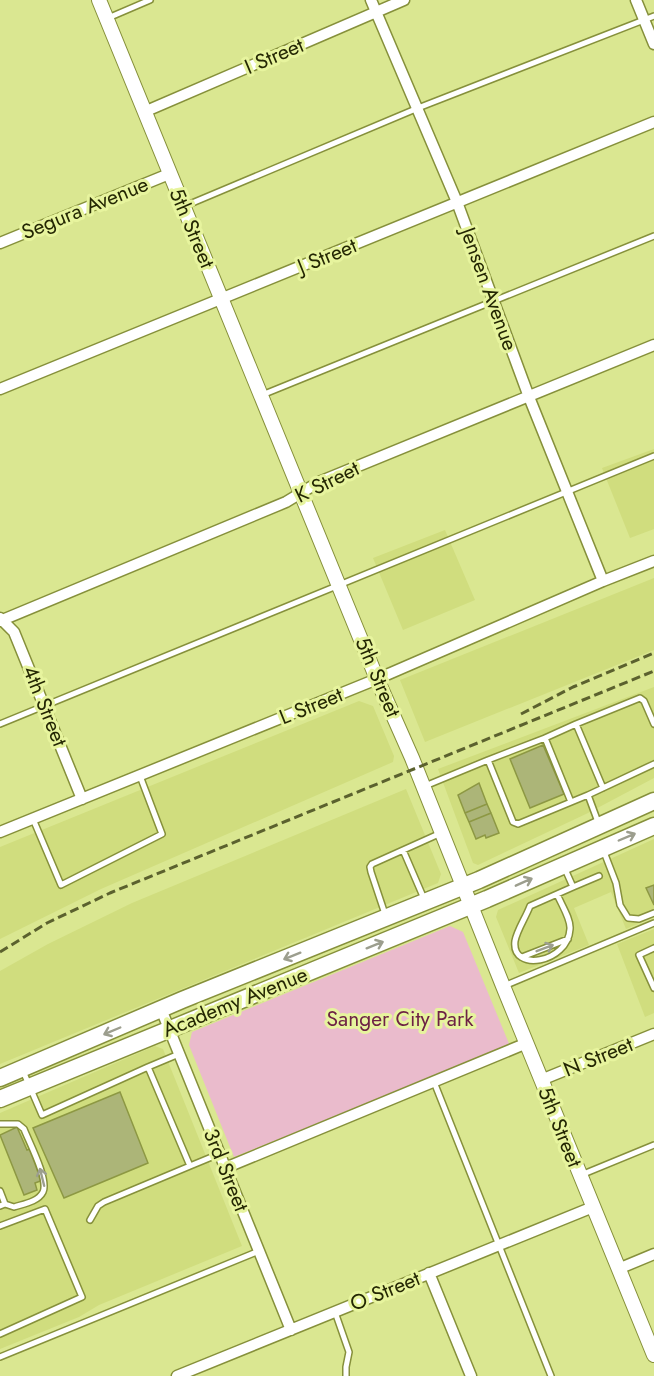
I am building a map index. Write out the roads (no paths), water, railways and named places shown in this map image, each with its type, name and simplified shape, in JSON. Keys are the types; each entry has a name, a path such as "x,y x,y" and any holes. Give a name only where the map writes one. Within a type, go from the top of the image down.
{"main road":[{"name":"Academy Avenue","path":"0,1078 426,902 654,801"},
{"name":"Academy Avenue","path":"0,1099 471,906 654,825"},
{"path":"305,974 321,956 351,942 356,931"}],"street":[{"name":"5th Street","path":"99,0 423,786 654,1355"},
{"name":"Jensen Avenue","path":"371,0 458,202 529,397 603,581"},
{"name":"I Street","path":"144,112 404,0"},
{"path":"636,0 649,18 654,44"},
{"name":"J Street","path":"0,388 654,122"},
{"name":"Segura Avenue","path":"0,243 169,174"},
{"name":"K Street","path":"1,620 286,502 319,482 654,345"},
{"name":"L Street","path":"0,832 377,679 654,561"},
{"name":"4th Street","path":"1,620 15,632 82,799"},
{"name":"3rd Street","path":"161,1010 291,1330"},
{"name":"N Street","path":"541,1080 654,1034"},
{"path":"225,1168 526,1043"},
{"name":"O Street","path":"177,1376 593,1207"},
{"path":"618,1269 654,1254"},
{"path":"429,1273 471,1376"}],"lane":[{"path":"107,18 150,0"},
{"path":"183,207 418,108 649,18"},
{"path":"262,395 654,236"},
{"path":"0,724 654,456"},
{"path":"423,786 640,698 644,701 654,724"},
{"path":"576,724 603,788"},
{"path":"545,738 572,802"},
{"path":"488,760 513,822 519,824 654,764"},
{"path":"33,819 61,885 162,834 139,775"},
{"path":"588,795 599,825"},
{"path":"386,918 370,867 372,864 442,833"},
{"path":"602,848 616,883 620,905 628,918 639,919 654,913"},
{"path":"403,850 426,902"},
{"path":"563,865 573,887"},
{"path":"557,894 570,927 568,939 522,957 515,942 530,906 557,894 573,887 599,876"},
{"path":"503,986 654,923"},
{"path":"654,948 639,955 654,988"},
{"path":"22,1069 42,1115 179,1054"},
{"path":"148,1067 190,1166"},
{"path":"434,1082 551,1376"},
{"path":"0,1124 18,1124 24,1129 45,1181 43,1192 38,1198 14,1207 3,1205 0,1191"},
{"path":"580,1175 654,1145"},
{"path":"90,1220 98,1206 104,1202 219,1154"},
{"path":"0,1226 45,1209 82,1297 0,1334"},
{"path":"0,1357 259,1251"},
{"path":"335,1312 349,1353 346,1376"}],"railway":[{"path":"521,714 573,687 654,653"},
{"path":"0,952 47,923 110,893 654,671"}],"park label":[{"name":"Sanger City Park","path":"400,1019"}]}
